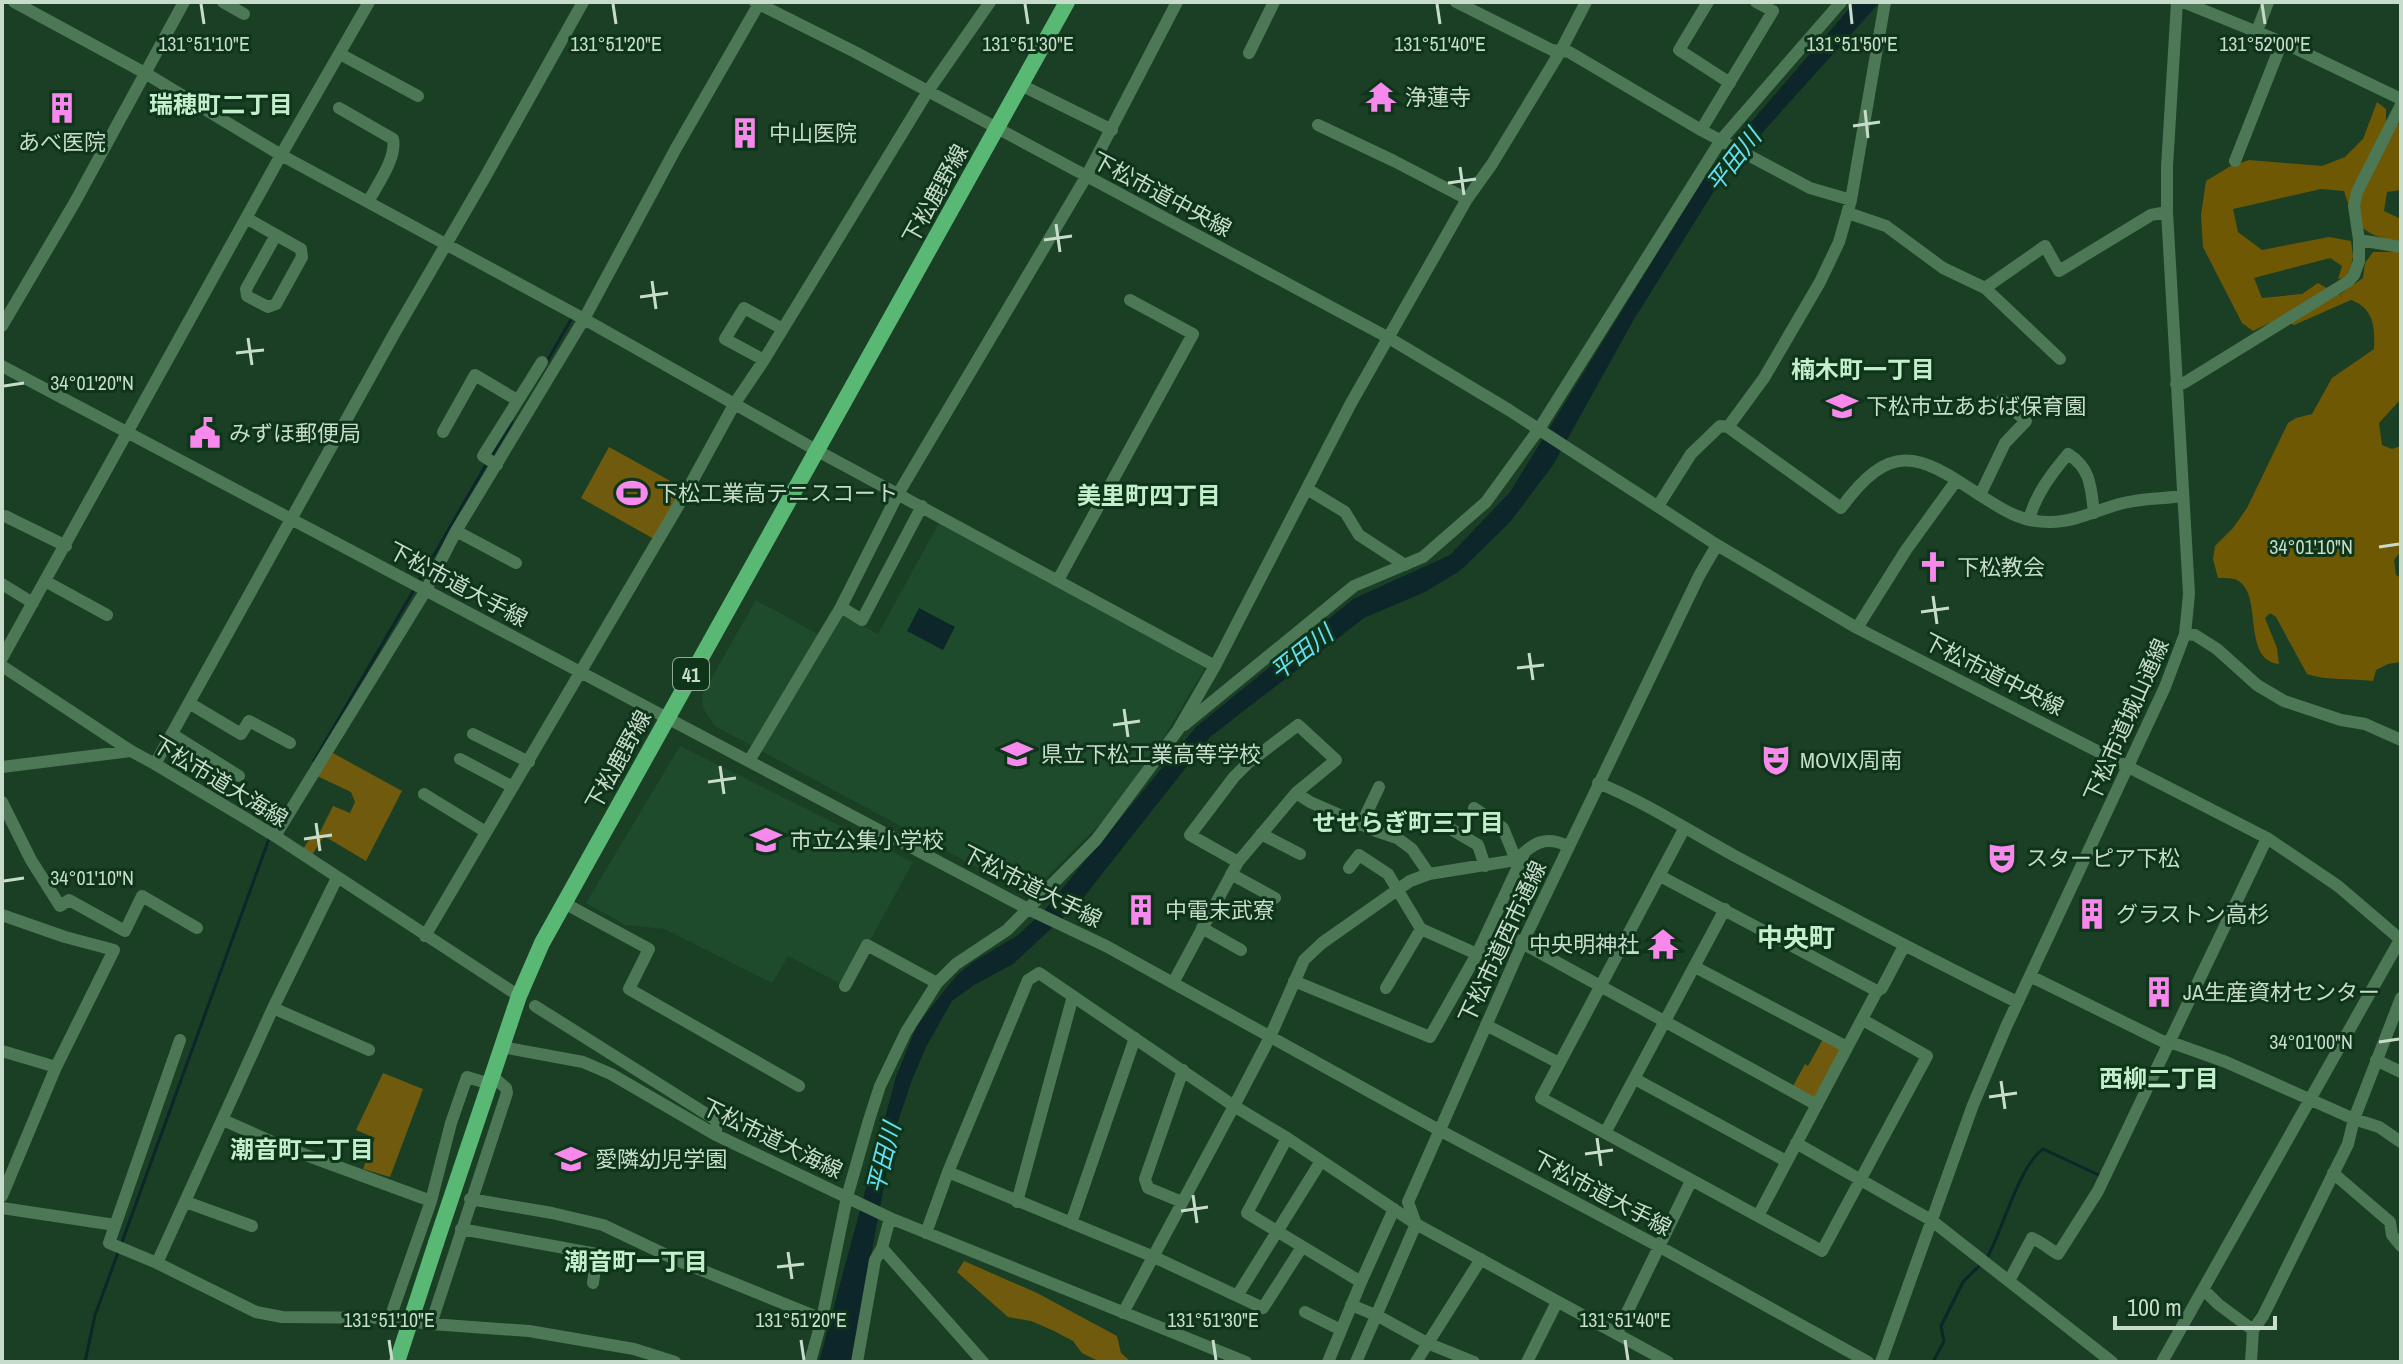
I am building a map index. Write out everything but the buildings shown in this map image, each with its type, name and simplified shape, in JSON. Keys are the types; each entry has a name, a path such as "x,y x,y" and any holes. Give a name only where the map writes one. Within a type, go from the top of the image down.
{"main road":[{"name":"下松鹿野線","path":"397,1362 519,996 542,943 1067,2"}],"street":[{"path":"14,2 145,73 281,155 1215,666"},
{"path":"2,326 75,202 184,2"},
{"path":"223,2 244,14"},
{"path":"2,658 369,2"},
{"path":"155,764 583,2"},
{"path":"425,936 684,496 735,403 928,91 990,2"},
{"path":"749,761 841,607 898,494 1086,177 1177,2"},
{"path":"1249,53 1274,2"},
{"path":"1456,2 1552,50 1569,52 1701,130 1886,226 1943,268 1985,288 2060,359"},
{"path":"810,1362 880,1086 906,1032 937,983 963,959 1033,911 1096,840 1178,730 1215,666 1350,405 1467,199 1492,164 1560,52 1586,2"},
{"path":"1708,2 1679,50 1730,83"},
{"path":"1701,130 1773,11 1756,2"},
{"path":"1178,730 1354,586 1423,557 1486,502 1542,431 1632,278 1723,141 1841,2"},
{"path":"1728,427 1764,378 1820,282 1839,242 1850,207 1885,2"},
{"name":"下松市道城山通線","path":"1881,1362 1973,1105 2017,1002 2130,766 2185,634 2189,594 2167,212 2177,2"},
{"path":"2176,384 2184,383 2340,288 2354,275 2359,261 2354,206 2357,192 2401,102 2282,42 2183,2"},
{"path":"2257,31 2268,2"},
{"path":"275,836 426,590 456,531 584,319 758,3"},
{"name":"下松市道中央線","path":"758,3 1389,338 1542,431 1717,545 1857,628 2267,838 2338,886 2401,939"},
{"path":"2235,161 2282,42"},
{"path":"340,54 418,96"},
{"path":"1021,85 1112,130"},
{"path":"339,108 393,139 395,146 390,160 368,202"},
{"path":"1318,125 1467,199"},
{"path":"1985,288 2045,246 2059,271 2151,215 2167,212"},
{"path":"246,218 301,249 302,257 276,304 268,307 247,296 246,289 276,235"},
{"path":"2359,240 2401,247"},
{"path":"1058,580 1193,334 1130,300"},
{"path":"764,360 725,339 744,308 783,329"},
{"path":"497,465 483,456 542,362"},
{"name":"下松市道大手線","path":"2,366 1033,911 1106,946 1868,1362"},
{"path":"443,432 475,375 517,400"},
{"path":"1980,495 2005,443 2026,421 2002,400"},
{"path":"1658,506 1691,454 1720,426 1728,427 1841,508 1867,477 1903,459 1927,463 2003,511 2029,520 2052,522 2119,504 2183,496"},
{"path":"2029,520 2032,508 2051,474 2068,454 2079,461 2089,477 2094,513"},
{"path":"1857,628 1906,550 1956,481"},
{"path":"1307,489 1345,512 1359,535 1405,565"},
{"path":"841,607 862,620 922,506"},
{"path":"5,516 66,546"},
{"path":"456,531 516,563"},
{"name":"下松市道西市通線","path":"1356,1362 1416,1224 1408,1202 1439,1130 1568,846 1717,545"},
{"path":"45,581 107,615"},
{"path":"2,584 33,603"},
{"path":"2185,634 2195,635 2217,649 2257,685 2284,701 2341,720 2365,724 2401,740"},
{"path":"4,669 131,751"},
{"path":"189,703 241,734 249,721 290,743"},
{"path":"1173,983 1238,862 1296,793 1336,760 1298,725 1234,777 1190,835 1238,862"},
{"path":"172,734 239,776"},
{"path":"473,734 529,762"},
{"name":"下松市道大海線","path":"2,767 131,751 275,836 519,996"},
{"path":"460,759 513,787"},
{"path":"1598,783 1619,791 1904,946 2017,1002"},
{"path":"1361,825 1379,787"},
{"path":"1296,793 1361,825 1397,838 1412,849 1429,874"},
{"path":"424,794 486,832"},
{"path":"2,802 31,860 60,906 69,900 125,931 142,896 197,928"},
{"path":"1474,808 1503,828 1521,856"},
{"path":"1444,825 1478,845 1485,866"},
{"path":"1684,829 1541,1098 1822,1251 1927,1056 1863,1020"},
{"path":"1261,834 1300,854"},
{"path":"2009,1281 2032,1238 2058,1254 2098,1191 2267,838"},
{"path":"1123,1313 1270,1037 1304,960 1322,943 1397,889 1429,874 1485,866 1521,856 1544,840 1556,840 1568,846"},
{"path":"1349,868 1359,855 1388,874 1421,929 1477,954"},
{"path":"1294,981 1430,1037 1477,954 1521,856"},
{"path":"1231,874 1275,898"},
{"path":"1660,876 1877,991"},
{"path":"157,1263 273,1008 337,878"},
{"path":"564,903 649,949 629,989 799,1086"},
{"path":"1605,1133 1725,909"},
{"path":"2,915 114,950 56,1067 2,1196"},
{"path":"1491,926 1817,1105"},
{"path":"1202,928 1241,950"},
{"path":"1386,988 1421,929"},
{"path":"2162,1362 2401,939"},
{"path":"845,986 867,945 937,983"},
{"path":"1758,1216 1904,946"},
{"path":"1695,967 1847,1047"},
{"path":"926,1233 948,1172 1028,980 1039,973 1234,1106 1416,1224 1668,1362"},
{"path":"2030,976 2162,1041 2226,1062 2354,1119 2379,1127 2401,1142"},
{"path":"1017,1202 1073,996"},
{"path":"2251,1362 2253,1330 2263,1316 2348,1144 2354,1119 2401,998"},
{"path":"535,1006 716,1120 716,1135"},
{"path":"273,1008 369,1050"},
{"path":"1486,1025 1559,1063"},
{"path":"1071,1223 1135,1038"},
{"path":"180,1040 109,1243 256,1312 306,1319 390,1318 529,1331 634,1349 675,1362"},
{"name":"下松市道大海線","path":"502,1047 553,1055 595,1067 716,1135 890,1218 1246,1362"},
{"path":"595,1067 605,1050"},
{"path":"2,1051 56,1067"},
{"path":"2376,1060 2401,1072"},
{"path":"1182,1202 1148,1188 1145,1179 1183,1070"},
{"path":"390,1318 431,1201 451,1123 467,1077 491,1080 506,1088 507,1093 431,1324"},
{"path":"1635,1079 1786,1161"},
{"path":"223,1120 284,1147 431,1201"},
{"path":"1287,1138 1247,1213 1361,1282"},
{"path":"1796,1143 1931,1220 2112,1362"},
{"path":"1237,1296 1321,1161"},
{"path":"948,1172 1154,1257 1263,1308 1302,1247"},
{"path":"2333,1173 2390,1222 2392,1235 2401,1246"},
{"path":"1617,1333 1691,1181"},
{"path":"470,1199 603,1225 679,1261 822,1319"},
{"path":"186,1202 252,1226"},
{"path":"2,1208 115,1225"},
{"path":"1328,1362 1394,1209"},
{"path":"857,1362 875,1260 882,1248 890,1218"},
{"path":"461,1229 597,1254 593,1283"},
{"path":"882,1248 983,1362"},
{"path":"1416,1362 1481,1259"},
{"path":"2204,1290 2253,1330"},
{"path":"1527,1362 1557,1302"},
{"path":"1351,1305 1427,1343 1474,1362"},
{"path":"1305,1312 1341,1330"}],"shaded area":[{"path":"2377,102 2386,109 2386,122 2401,123 2401,190 2387,192 2384,211 2401,219 2401,241 2378,237 2362,227 2344,191 2321,189 2233,209 2238,232 2262,250 2329,237 2351,241 2353,256 2349,277 2338,279 2342,266 2330,258 2254,278 2262,298 2302,294 2318,283 2339,295 2363,278 2365,263 2373,252 2401,252 2401,399 2379,423 2382,445 2392,449 2401,446 2401,551 2394,560 2396,575 2401,578 2401,662 2376,670 2373,681 2307,674 2276,617 2270,613 2265,618 2277,648 2279,664 2267,660 2256,639 2250,598 2245,587 2235,579 2218,578 2213,559 2215,546 2247,508 2288,423 2312,414 2332,378 2374,349 2372,320 2364,308 2351,300 2294,325 2278,319 2253,331 2242,323 2203,247 2201,215 2206,181 2229,167 2249,160 2322,166 2345,157 2363,139"},
{"name":"下松工業高テニスコート","path":"609,447 683,488 654,539 581,498"},
{"path":"940,521 1206,666 1144,771 1100,824 1034,890 1017,889 715,726 703,708 702,695 756,600 825,638 839,613 878,634"},
{"path":"680,746 913,862 845,986 788,956 772,983 665,929 625,925 586,903"},
{"path":"331,752 402,791 366,861 324,836 312,855 303,849 310,838 320,832 333,806 350,813 355,802 351,792 317,776"},
{"path":"1823,1039 1842,1049 1816,1098 1793,1086"},
{"path":"383,1073 423,1089 390,1177 363,1169 375,1138 356,1130"},
{"path":"964,1261 1037,1293 1117,1336 1121,1353 1130,1361 1100,1362 1082,1353 1073,1341 1052,1330 1031,1321 1008,1317 957,1272"}],"water":[{"name":"平田川","path":"1855,2 1880,2 1724,175 1633,321 1553,465 1511,521 1461,570 1425,592 1364,618 1210,737 1080,902 1013,964 952,1001 926,1047 894,1133 851,1362 819,1362 896,1077 917,1025 957,975 1018,935 1042,913 1196,727 1353,599 1450,555 1510,492 1707,173"},
{"path":"919,608 955,627 943,650 907,631"}],"waterway":[{"path":"546,363 572,318"},
{"path":"491,457 512,422"},
{"path":"419,581 487,463"},
{"path":"314,761 415,588"},
{"path":"122,1242 270,836"},
{"path":"1987,1258 2026,1169 2043,1149 2101,1176"},
{"path":"85,1362 95,1315 119,1250"},
{"path":"1933,1362 1944,1341 1941,1326 1963,1282 1982,1263"}],"place":[{"name":"浄蓮寺","path":"1381,97"},
{"name":"あべ医院","path":"62,108"},
{"name":"中山医院","path":"745,133"},
{"name":"下松市立あおば保育園","path":"1842,406"},
{"name":"みずほ郵便局","path":"205,433"},
{"name":"下松工業高テニスコート","path":"632,493"},
{"name":"下松教会","path":"1933,567"},
{"name":"県立下松工業高等学校","path":"1017,754"},
{"name":"MOVIX周南","path":"1776,760"},
{"name":"市立公集小学校","path":"766,840"},
{"name":"スターピア下松","path":"2002,858"},
{"name":"中電末武寮","path":"1141,910"},
{"name":"グラストン高杉","path":"2092,914"},
{"name":"中央明神社","path":"1663,944"},
{"name":"JA生産資材センター","path":"2159,992"},
{"name":"愛隣幼児学園","path":"571,1159"}],"district":[{"name":"瑞穂町二丁目","path":"221,104"},
{"name":"楠木町一丁目","path":"1863,369"},
{"name":"美里町四丁目","path":"1149,495"},
{"name":"せせらぎ町三丁目","path":"1408,822"},
{"name":"中央町","path":"1796,937"},
{"name":"西柳二丁目","path":"2159,1078"},
{"name":"潮音町二丁目","path":"302,1149"},
{"name":"潮音町一丁目","path":"636,1261"}]}
